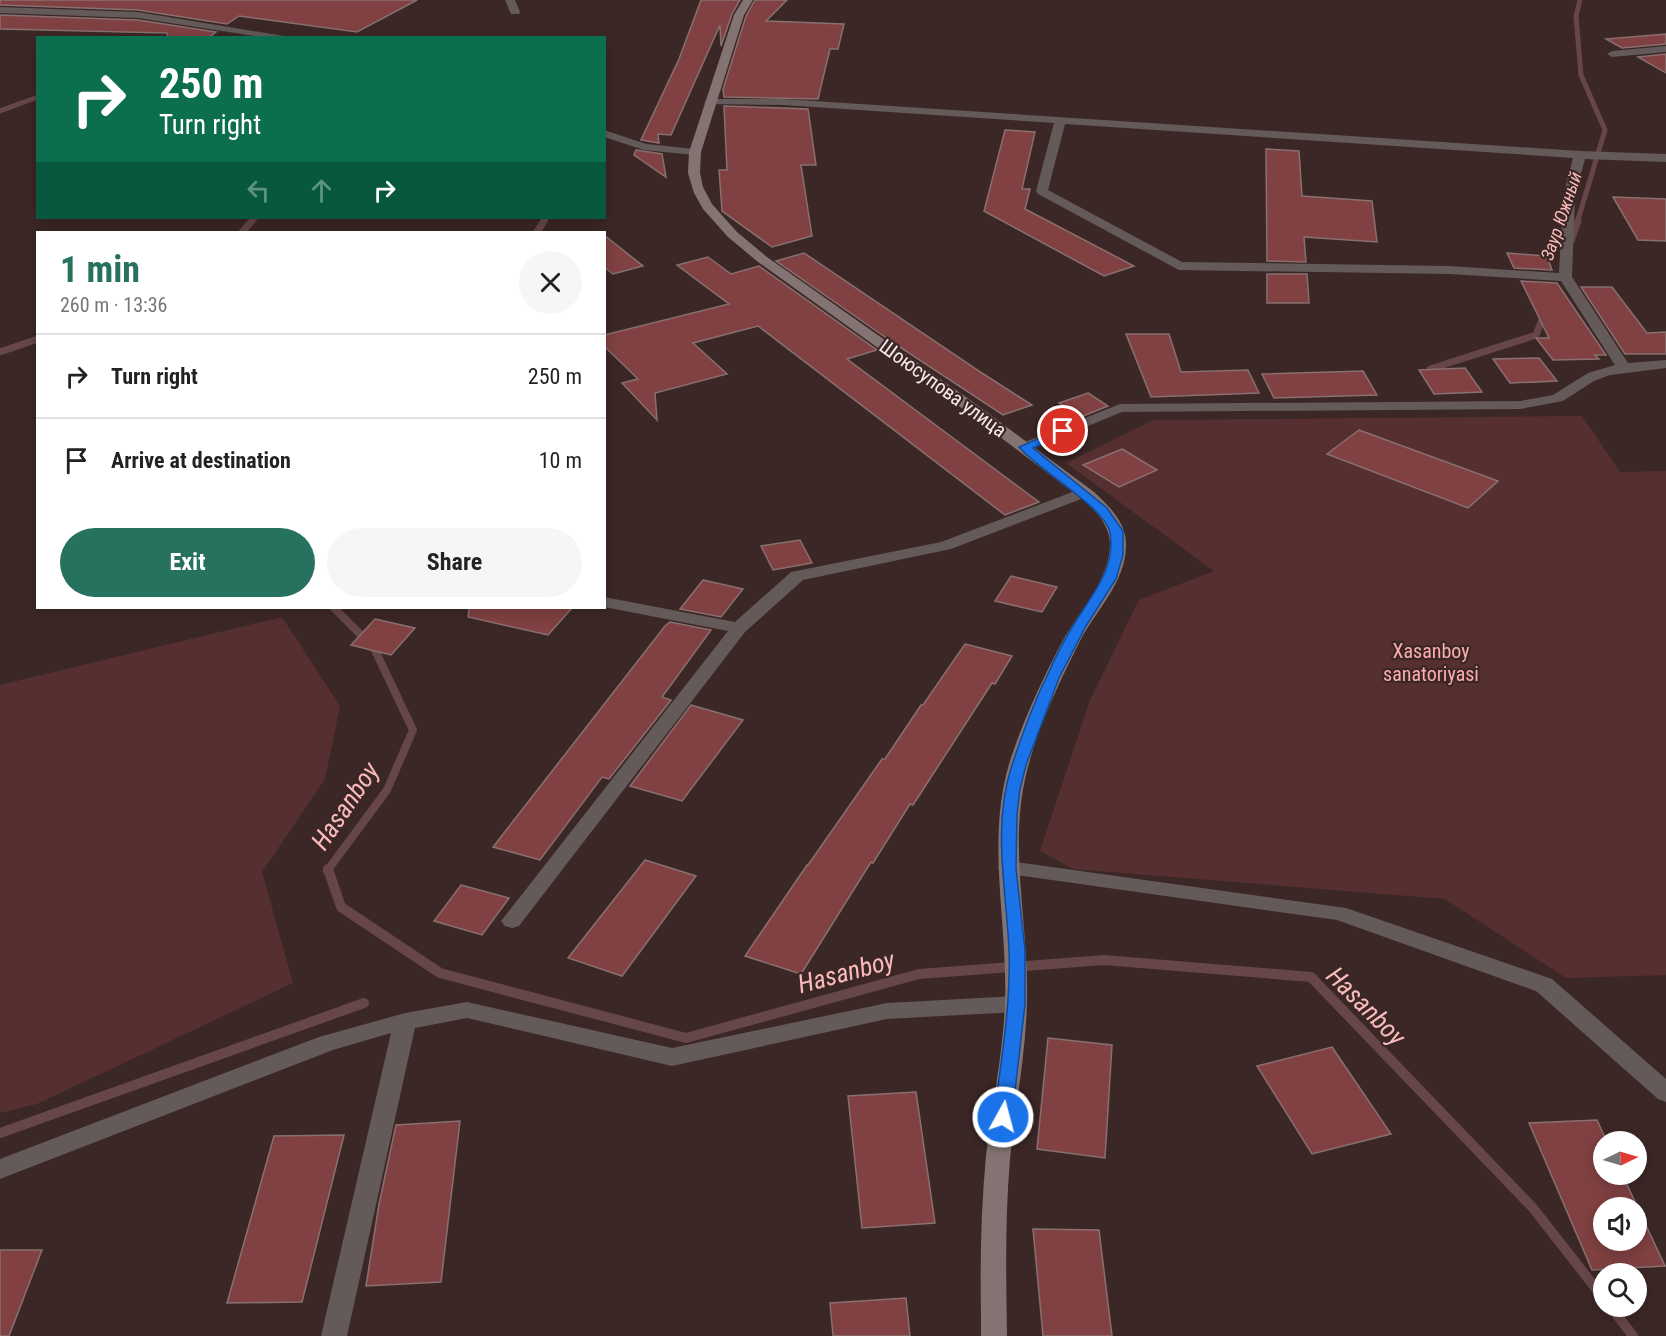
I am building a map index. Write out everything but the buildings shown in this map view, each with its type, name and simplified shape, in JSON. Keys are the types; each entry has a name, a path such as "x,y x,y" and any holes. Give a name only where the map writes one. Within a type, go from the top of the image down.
{"street":[{"path":"510,0 515,12"},
{"name":"Шоюсупова улица","path":"748,0 740,15 695,152 694,173 701,197 736,237 756,254 1025,447 1103,511 1116,531 1115,561 1110,579 1080,626 1052,678 1019,765 1009,814 1008,868 1017,950 1016,1004 998,1162 992,1254 994,1336"},
{"path":"0,10 138,15 278,36"},
{"path":"1612,54 1666,49"},
{"path":"710,102 783,102 1580,155 1666,158"},
{"path":"1060,121 1042,191 1179,266 1449,270 1565,277"},
{"path":"606,134 644,147 695,152"},
{"path":"1580,155 1569,196 1565,277 1624,367"},
{"path":"1025,447 1120,408 1520,405 1556,399 1589,377 1624,367 1666,364"},
{"path":"512,921 739,628 798,576 945,546 1083,493"},
{"path":"606,602 739,628"},
{"path":"1008,868 1339,913 1544,985 1666,1093"},
{"path":"0,1169 327,1043 405,1021 467,1010 672,1057 887,1011 1016,1004"},
{"path":"334,1336 405,1021"}],"green space":[{"name":"Xasanboy sanatoriyasi","path":"1582,416 1620,472 1666,471 1666,975 1566,978 1445,899 1073,869 1040,851 1090,700 1139,600 1214,571 1066,463 1153,420"},
{"path":"282,617 340,706 325,779 262,872 293,983 37,1104 0,1113 0,685"}],"waterway":[{"name":"Заур Южный","path":"1577,223 1605,130 1581,75 1576,16 1580,0"},
{"name":"Hasanboy","path":"0,111 36,98"},
{"path":"251,223 254,219"},
{"name":"Hasanboy","path":"543,223 545,219"},
{"path":"243,231 252,221"},
{"name":"Hasanboy","path":"538,231 544,221"},
{"name":"Заур Южный","path":"1571,241 1578,221"},
{"name":"Заур Южный","path":"1430,369 1536,335 1545,312"},
{"path":"0,352 36,340"},
{"name":"Hasanboy","path":"328,869 387,790 413,730 374,648 335,609"},
{"name":"Hasanboy","path":"328,869 341,907 440,973 686,1038 919,974 1104,960 1311,977 1533,1208 1593,1285"},
{"path":"0,1133 364,1003"},
{"name":"Hasanboy","path":"1618,1317 1633,1336"}],"route":[{"path":"1003,1117 1016,1004 1017,950 1008,868 1012,789 1052,678 1080,626 1110,579 1117,555 1116,531 1103,511 1025,447 1063,431"}]}
